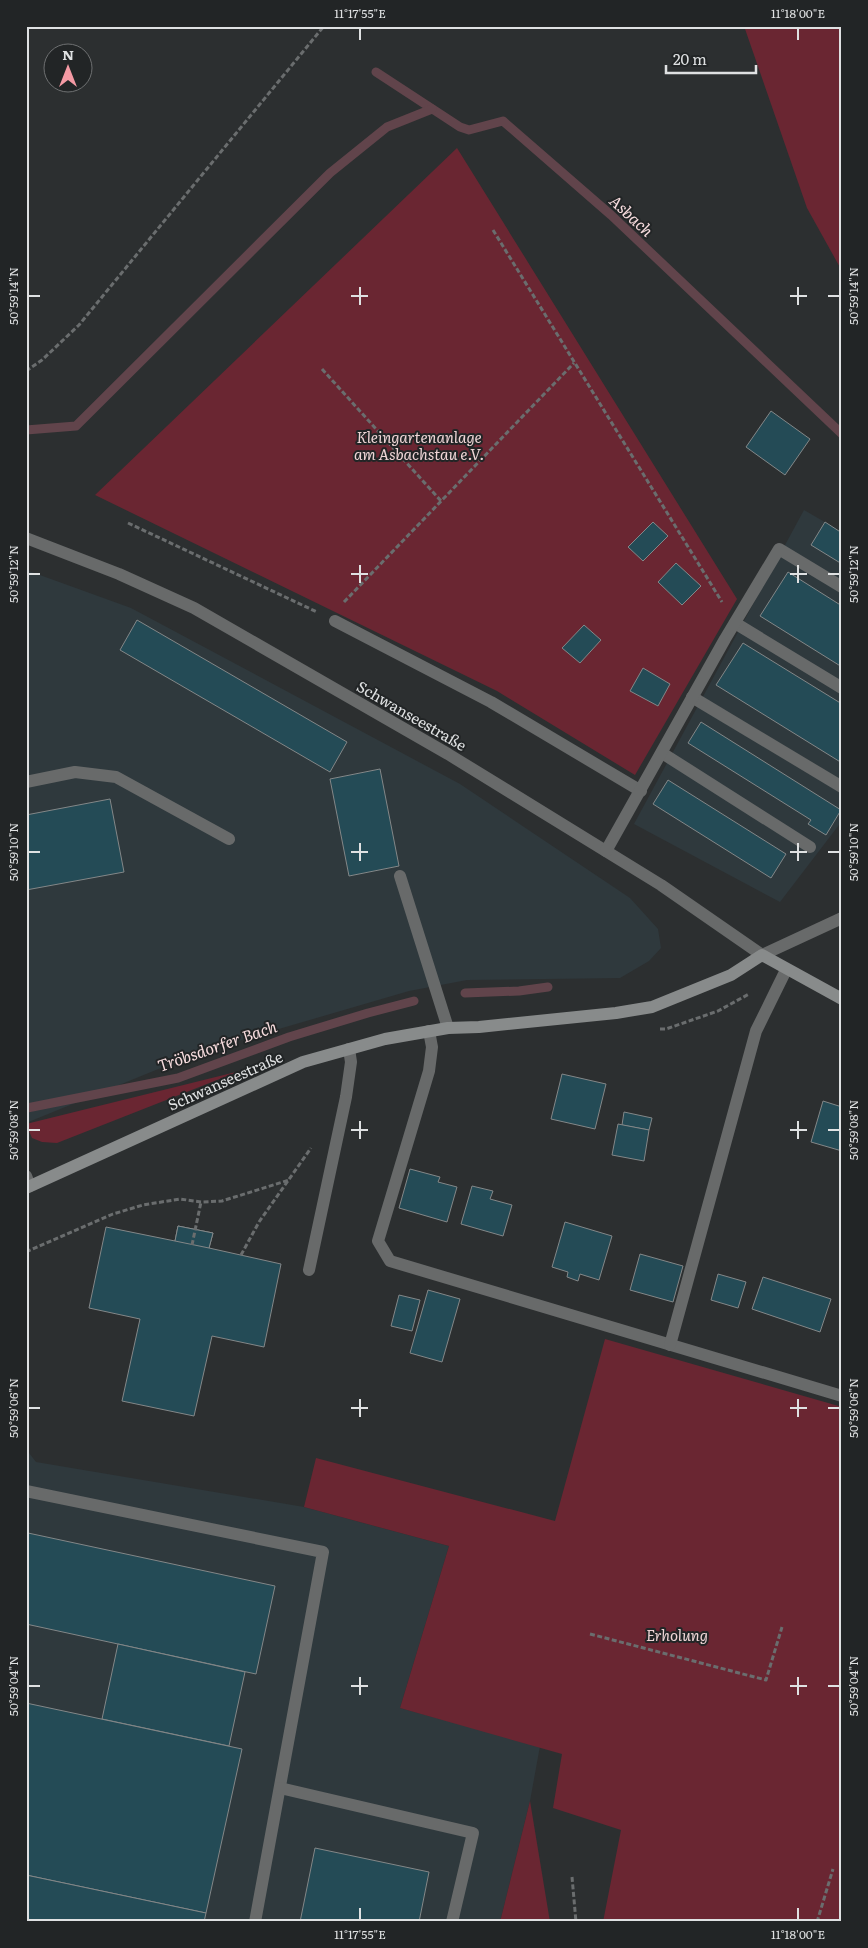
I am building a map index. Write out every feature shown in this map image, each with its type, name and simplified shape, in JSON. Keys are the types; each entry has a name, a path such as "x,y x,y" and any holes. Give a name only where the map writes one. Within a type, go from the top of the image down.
{"street":[{"name":"Schwanseestraße","path":"26,538 119,574 194,608 448,754 661,886 786,970 842,999"},
{"path":"606,852 692,697 779,549 842,587"},
{"path":"335,621 491,702 641,791"},
{"path":"735,623 842,688"},
{"path":"692,697 842,787"},
{"path":"662,753 810,848"},
{"path":"26,782 75,772 116,777 229,839"},
{"path":"400,876 448,1028"},
{"path":"762,955 842,918"},
{"name":"Schwanseestraße","path":"28,1183 302,1062 385,1039 448,1028 479,1027 616,1013 652,1007 731,975 762,955"},
{"path":"670,1345 756,1031 786,970"},
{"path":"430,1031 432,1047 428,1071 378,1241 390,1261 842,1396"},
{"path":"308,1270 346,1097 351,1062 349,1049"},
{"path":"26,1491 323,1552 255,1922"},
{"path":"280,1788 473,1833 452,1922"}],"path":[{"path":"26,370 42,360 79,325 324,26"},
{"path":"493,230 735,623"},
{"path":"128,523 335,621 337,609 574,362"},
{"path":"322,368 441,501"},
{"path":"657,1029 666,1029 718,1011 756,991 776,991"},
{"path":"241,1255 259,1222 313,1145"},
{"path":"26,1252 113,1214 143,1205 180,1199 201,1202 222,1201 289,1180"},
{"path":"192,1245 201,1202"},
{"path":"590,1634 766,1680 782,1627"},
{"path":"818,1922 832,1869"},
{"path":"572,1877 576,1922"}],"shaded area":[{"path":"804,510 842,532 842,821 780,902 634,824"},
{"path":"26,570 131,608 460,784 630,898 658,929 661,948 649,961 620,978 467,980 409,991 200,1052 26,1123"},
{"path":"26,1449 36,1462 304,1507 449,1546 400,1708 540,1746 530,1801 500,1922 26,1922"}],"green space":[{"path":"744,26 842,26 842,271 807,208"},
{"name":"Kleingartenanlage am Asbachstau e.V.","path":"457,148 737,599 635,775 497,691 95,495"},
{"path":"240,1071 57,1143 42,1142 32,1138 26,1124"},
{"name":"Erholung","path":"605,1339 842,1407 842,1922 603,1922 621,1830 553,1808 562,1754 400,1708 449,1546 304,1507 316,1458 555,1521"},
{"path":"530,1801 550,1922 500,1922"}],"building":[{"path":"771,411 810,439 785,475 746,447"},
{"path":"653,522 668,536 643,561 628,547"},
{"path":"825,522 842,533 842,564 811,545"},
{"path":"676,563 701,586 682,605 658,582"},
{"path":"788,572 842,606 842,667 760,616"},
{"path":"137,620 347,742 330,772 120,650"},
{"path":"584,625 601,640 580,663 562,648"},
{"path":"743,643 842,704 842,763 716,685"},
{"path":"643,668 670,684 658,706 630,691"},
{"path":"701,722 841,810 826,835 808,824 811,820 688,743"},
{"path":"380,769 399,866 349,876 330,779"},
{"path":"668,780 786,854 771,878 653,804"},
{"path":"110,799 124,872 26,890 26,815"},
{"path":"562,1074 606,1084 595,1129 551,1119"},
{"path":"823,1101 842,1107 842,1151 811,1142"},
{"path":"624,1112 652,1118 649,1130 622,1125"},
{"path":"618,1124 649,1130 644,1161 612,1155"},
{"path":"410,1169 440,1177 438,1182 457,1187 447,1222 399,1208"},
{"path":"472,1186 493,1191 490,1199 512,1205 503,1236 461,1224"},
{"path":"565,1222 612,1236 599,1280 580,1274 578,1281 567,1277 568,1272 552,1267"},
{"path":"178,1226 213,1233 209,1248 281,1264 264,1347 212,1336 194,1416 122,1401 140,1319 89,1308 106,1227 175,1241"},
{"path":"178,1226 213,1233 209,1248 175,1241"},
{"path":"640,1254 683,1266 673,1302 630,1290"},
{"path":"718,1274 746,1282 738,1308 711,1300"},
{"path":"763,1277 831,1299 820,1332 752,1309"},
{"path":"428,1290 460,1299 442,1362 410,1353"},
{"path":"399,1295 420,1300 412,1331 391,1326"},
{"path":"28,1533 275,1586 256,1674 26,1624 26,1543"},
{"path":"118,1644 245,1672 229,1746 102,1719"},
{"path":"26,1703 242,1749 206,1913 26,1875"},
{"path":"315,1848 429,1872 419,1922 300,1922"},
{"path":"26,1875 206,1913 204,1922 26,1922"}],"waterway":[{"name":"Asbach","path":"376,72 460,127 469,130 503,121 611,215 842,434"},
{"path":"26,430 76,426 330,173 387,127 432,109"},
{"name":"Tröbsdorfer Bach","path":"465,993 519,991 548,987"},
{"name":"Tröbsdorfer Bach","path":"27,1108 178,1078 289,1037 414,1001"}]}
